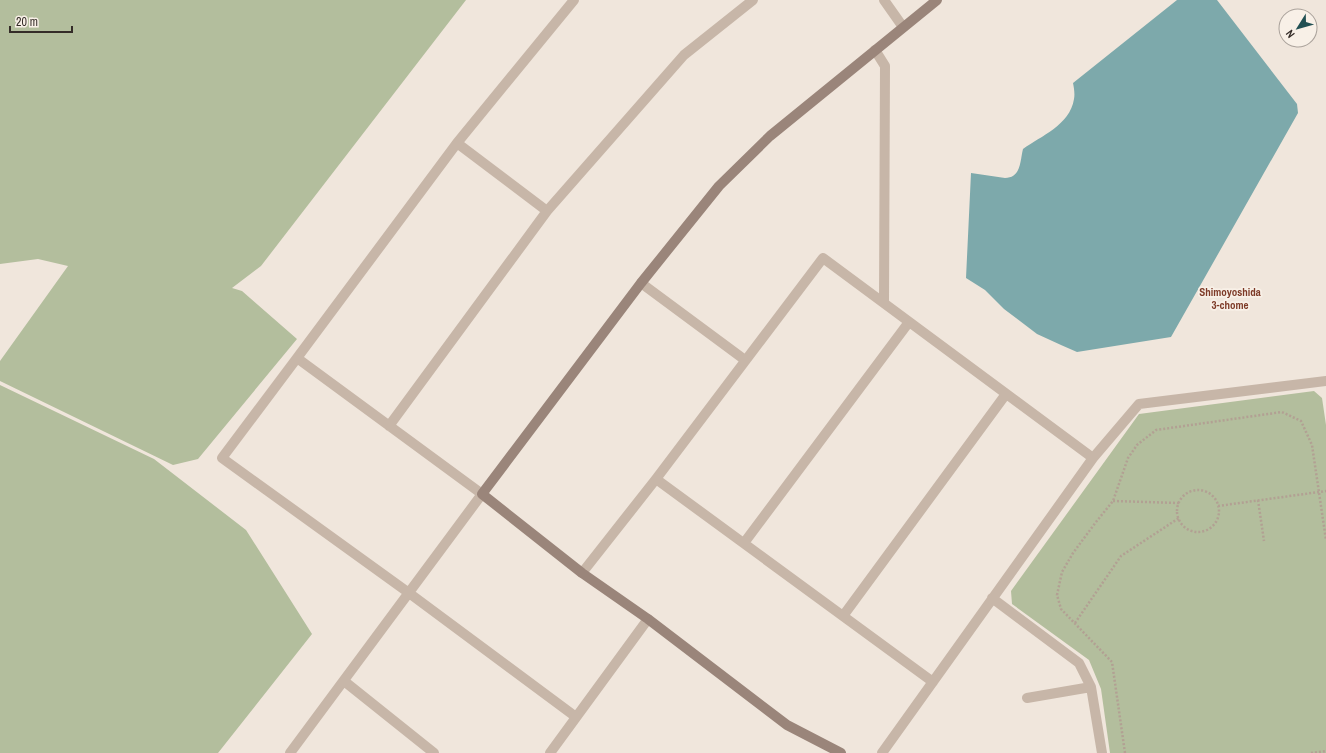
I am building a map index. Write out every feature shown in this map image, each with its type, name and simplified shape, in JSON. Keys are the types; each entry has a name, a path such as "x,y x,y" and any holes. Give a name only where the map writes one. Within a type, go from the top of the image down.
{"street":[{"path":"574,0 457,142 222,458 409,593 576,718"},
{"path":"389,426 547,211 684,55 753,0"},
{"path":"884,0 903,27"},
{"path":"290,753 641,283 719,186 770,136 937,0"},
{"path":"875,50 885,66 884,303"},
{"path":"457,142 547,211"},
{"path":"582,572 656,479 823,258 1093,458"},
{"path":"641,283 745,360"},
{"path":"744,543 909,322"},
{"path":"297,358 482,494 582,572 648,619 787,725 841,753"},
{"path":"882,753 1093,458 1139,404 1326,381"},
{"path":"843,616 1006,394"},
{"path":"656,479 933,682"},
{"path":"992,598 1079,663 1092,687 1102,753"},
{"path":"550,753 648,619"},
{"path":"344,681 434,753"},
{"path":"1027,698 1092,687"}],"path":[{"path":"1125,753 1112,662 1061,609 1057,595 1062,572 1073,553 1096,522 1114,502 1128,458 1137,445 1156,430 1282,412 1301,421 1312,445 1326,540"},
{"path":"1190,491 1204,491 1215,499 1218,506 1217,519 1209,529 1203,531 1190,530 1184,526 1179,518 1177,508 1179,503 1184,495 1190,491"},
{"path":"1218,506 1326,491"},
{"path":"1258,500 1264,541"},
{"path":"1114,502 1179,503"},
{"path":"1075,623 1121,556 1179,518"},
{"path":"1311,753 1326,751"}],"green space":[{"path":"0,0 466,0 261,266 232,288 242,291 297,339 198,459 173,465 0,381 0,361 68,266 38,259 0,264"},
{"path":"0,385 154,459 246,530 312,634 218,753 0,753"},
{"path":"1314,391 1322,398 1326,425 1326,753 1110,753 1101,689 1089,660 1012,604 1011,591 1139,414"}],"water":[{"path":"1177,0 1217,0 1297,104 1298,113 1171,337 1077,352 1037,334 1004,309 985,290 966,278 971,173 1005,178 1014,175 1019,168 1023,149 1054,129 1067,116 1074,99 1073,83"}],"district":[{"name":"Shimoyoshida 3-chome","path":"1230,298"}]}
